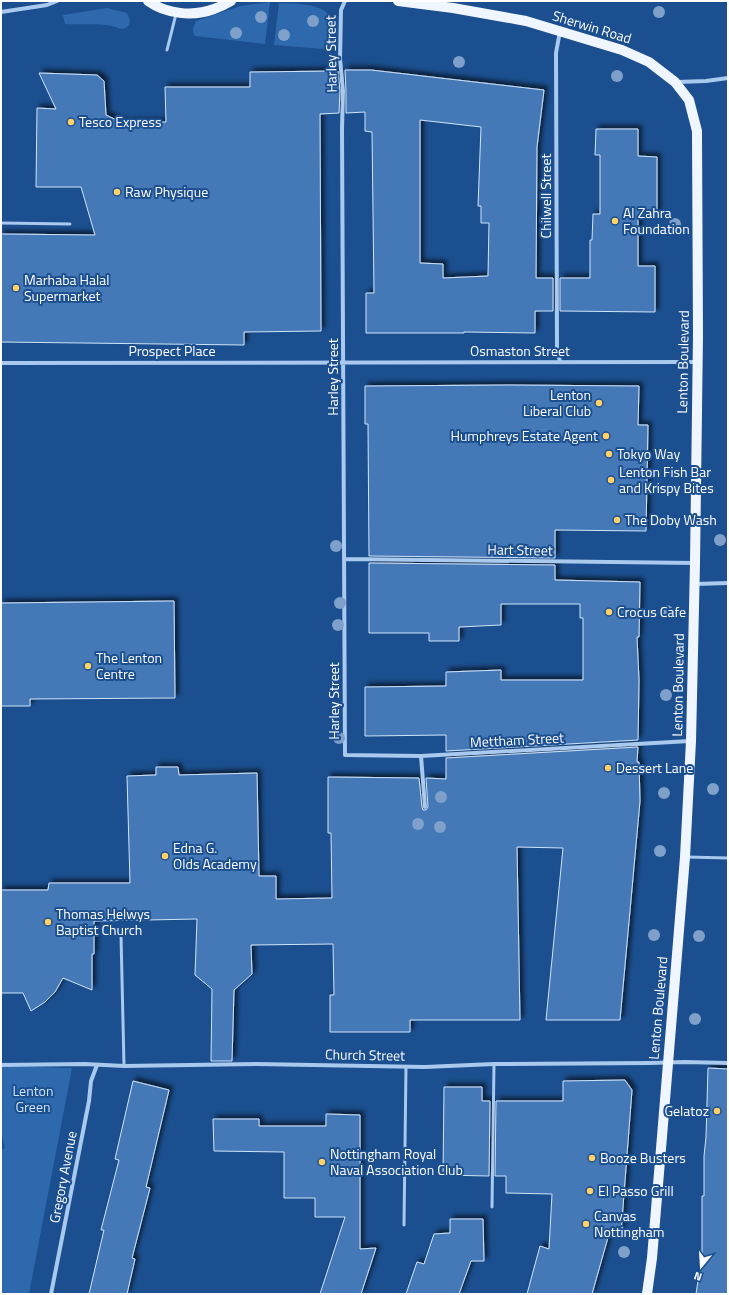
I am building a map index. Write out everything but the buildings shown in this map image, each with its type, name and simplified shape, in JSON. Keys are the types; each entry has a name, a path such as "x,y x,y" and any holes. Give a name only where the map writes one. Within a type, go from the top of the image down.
{"main road":[{"path":"148,1 154,5 177,13 196,13 215,9 231,1"},
{"name":"Sherwin Road","path":"398,1 452,4 526,21 622,50 649,62 675,82"},
{"name":"Lenton Boulevard","path":"647,1294 652,1258 685,857 691,741 698,327 696,131 689,100 675,82"}],"street":[{"path":"1,12 47,5 57,1"},
{"name":"Harley Street","path":"345,1 340,10 340,59 343,91 345,755"},
{"name":"Chilwell Street","path":"560,31 556,53 557,340 560,362"},
{"path":"675,82 706,81 728,78"},
{"name":"Osmaston Street","path":"344,363 697,362"},
{"name":"Prospect Place","path":"1,363 344,363"},
{"name":"Hart Street","path":"344,559 695,563"},
{"path":"694,584 728,583"},
{"name":"Mettham Street","path":"345,755 421,756 691,741"},
{"path":"421,756 425,807"},
{"name":"Church Street","path":"1,1065 124,1066 256,1064 406,1067 494,1064 728,1063"},
{"name":"Gregory Avenue","path":"51,1294 89,1101 91,1081 97,1065"}],"lane":[{"path":"167,50 177,13"},
{"path":"1,223 70,224"},
{"path":"685,857 728,858"},
{"path":"121,935 124,1066"},
{"path":"492,1207 494,1064"},
{"path":"404,1225 406,1067"}],"green space":[{"path":"270,2 265,44 195,36 193,32 196,21 240,6"},
{"path":"279,3 308,5 322,9 328,13 332,23 335,50 274,45"},
{"path":"107,8 127,13 130,20 129,25 121,29 112,26 65,24 63,15"},
{"name":"Lenton Green","path":"1,1066 72,1068 29,1294 1,1294 1,1150 5,1148 1,1132"}],"place":[{"name":"Tesco Express","path":"71,122"},
{"name":"Raw Physique","path":"117,192"},
{"name":"Al Zahra Foundation","path":"615,221"},
{"name":"Marhaba Halal Supermarket","path":"16,288"},
{"name":"Lenton Liberal Club","path":"599,403"},
{"name":"Humphreys Estate Agent","path":"606,436"},
{"name":"Tokyo Way","path":"609,454"},
{"name":"Lenton Fish Bar and Krispy Bites","path":"611,480"},
{"name":"The Doby Wash","path":"617,520"},
{"name":"Crocus Cafe","path":"609,612"},
{"name":"The Lenton Centre","path":"88,666"},
{"name":"Dessert Lane","path":"608,768"},
{"name":"Edna G. Olds Academy","path":"165,856"},
{"name":"Thomas Helwys Baptist Church","path":"48,922"},
{"name":"Gelatoz","path":"717,1111"},
{"name":"Booze Busters","path":"592,1158"},
{"name":"Nottingham Royal Naval Association Club","path":"322,1162"},
{"name":"El Passo Grill","path":"590,1191"},
{"name":"Canvas Nottingham","path":"586,1224"}]}
